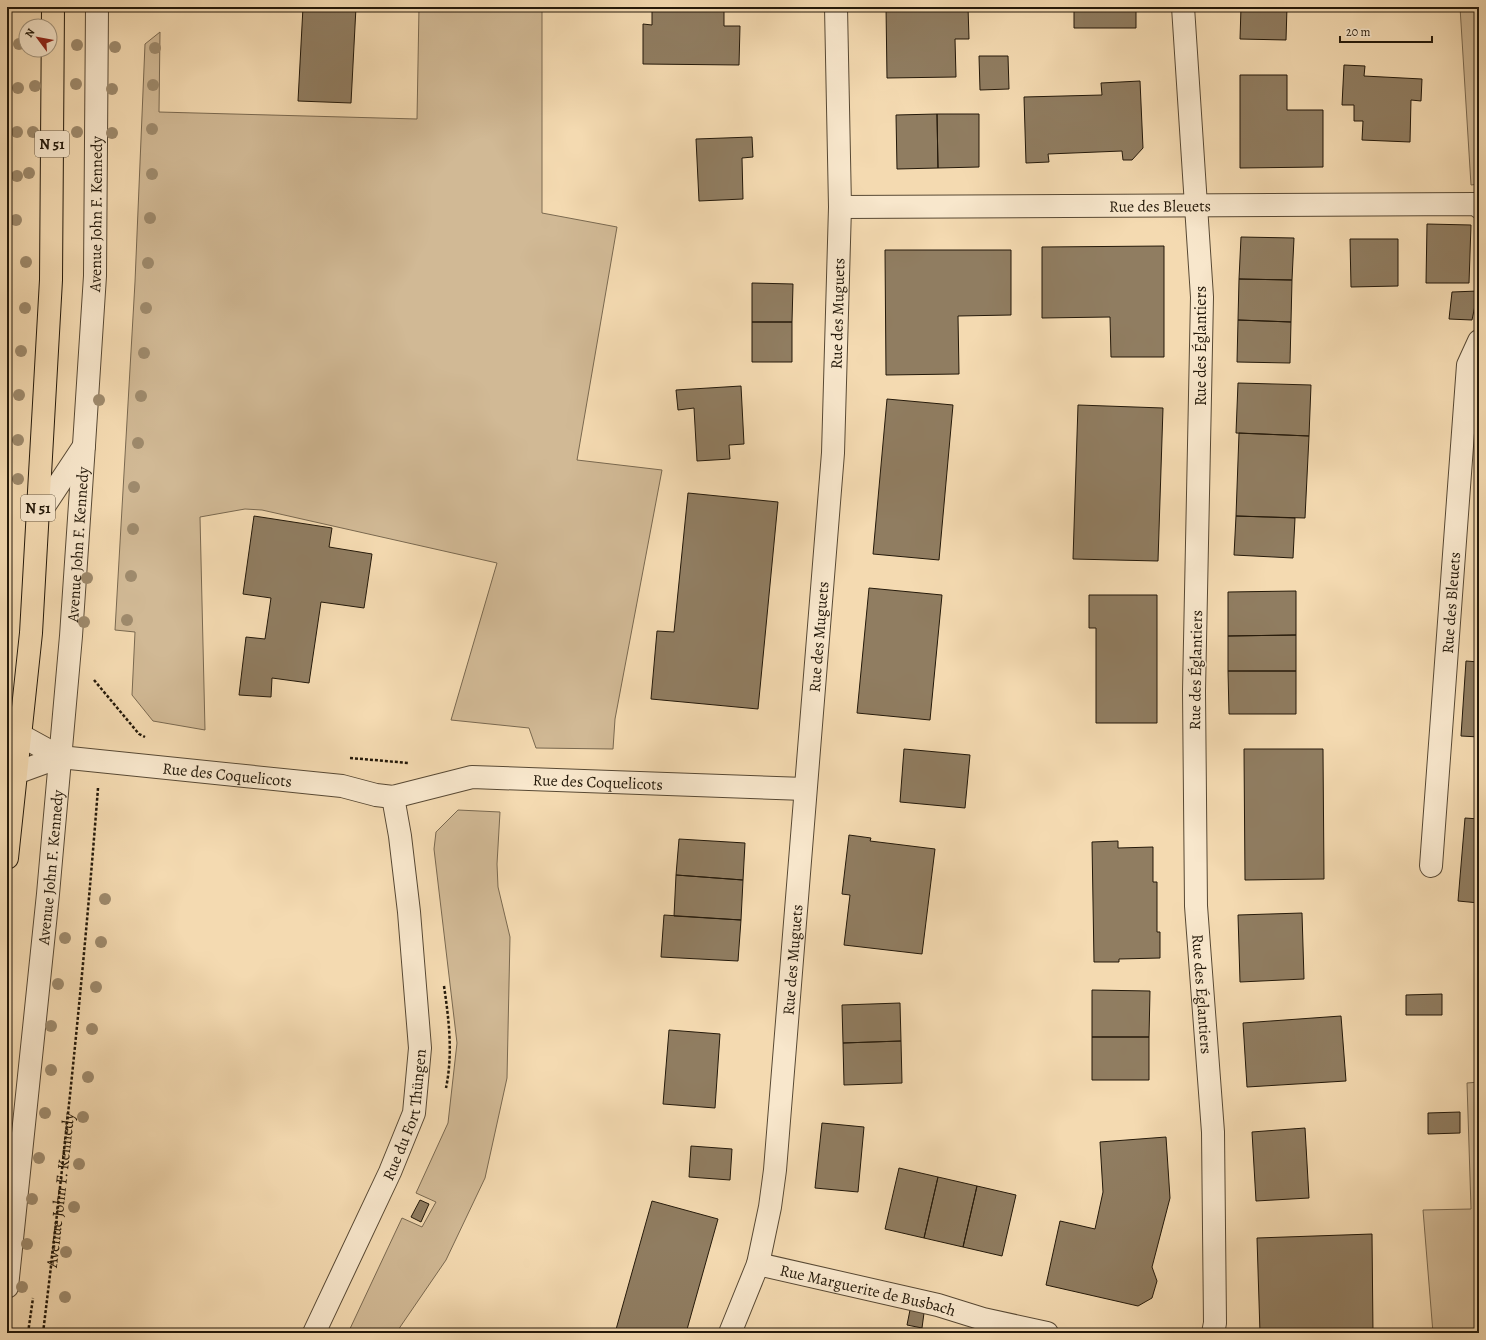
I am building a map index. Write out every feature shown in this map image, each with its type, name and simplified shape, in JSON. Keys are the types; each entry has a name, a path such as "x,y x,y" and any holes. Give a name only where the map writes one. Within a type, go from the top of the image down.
{"main road":[{"name":"N 51","path":"7,858 13,734 31,633 51,280 53,7"}],"street":[{"name":"Avenue John F. Kennedy","path":"7,1287 34,1041 60,757 84,445 95,276 97,7"},
{"name":"Rue des Muguets","path":"730,1333 758,1264 770,1207 775,1170 833,453 840,207 836,7"},
{"name":"Rue des Églantiers","path":"1183,7 1194,204 1202,297 1194,691 1196,906 1213,1132 1215,1323 1213,1333"},
{"name":"Rue des Bleuets","path":"840,207 1194,204 1476,204 1479,207"},
{"name":"Rue des Bleuets","path":"1431,866 1468,364 1479,341"},
{"name":"Avenue John F. Kennedy","path":"37,517 84,445"},
{"name":"Rue des Coquelicots","path":"13,734 60,757 342,786 376,795 393,797 472,777 805,789"},
{"name":"Rue des Coquelicots","path":"11,773 60,757"},
{"name":"Rue du Fort Thüngen","path":"314,1333 390,1172 414,1113 420,1048 409,912 400,836 393,797"},
{"name":"Rue Marguerite de Busbach","path":"758,1264 938,1305 986,1326 1047,1333"}],"path":[{"path":"93,679 139,734 149,739"},
{"path":"344,758 430,765 438,785"},
{"name":"Avenue John F. Kennedy","path":"42,1333 61,1181 91,876 100,760"}],"shaded area":[{"path":"419,7 542,7 542,213 617,227 577,460 662,470 615,719 613,749 536,748 529,728 451,720 497,563 262,510 245,509 200,517 205,730 153,721 132,695 135,632 115,630 135,282 145,44 160,32 159,112 417,119"},
{"path":"1460,7 1479,7 1479,184 1471,185"},
{"path":"458,810 500,812 497,864 498,887 510,937 507,1078 485,1178 446,1260 396,1333 348,1333 402,1218 422,1227 436,1202 416,1193 448,1123 457,1043 434,849 436,832"},
{"path":"1479,1082 1479,1333 1433,1333 1423,1210 1471,1209 1467,1083"}],"building":[{"path":"303,7 356,7 351,103 298,101"},
{"path":"652,7 724,7 724,26 740,26 739,65 643,64 643,24 652,25"},
{"path":"886,7 968,7 969,39 955,39 956,77 887,78"},
{"path":"1074,7 1136,7 1136,28 1074,28"},
{"path":"1241,7 1287,7 1286,40 1240,39"},
{"path":"979,56 1008,56 1009,89 980,90"},
{"path":"1344,65 1365,66 1364,76 1422,79 1421,101 1411,100 1410,142 1362,140 1363,121 1354,121 1354,105 1342,105"},
{"path":"1240,75 1287,75 1287,110 1323,110 1323,167 1240,168"},
{"path":"1140,81 1143,148 1132,160 1123,160 1122,151 1048,154 1049,162 1026,163 1024,97 1102,95 1101,83"},
{"path":"937,114 938,168 897,169 896,115"},
{"path":"937,114 979,114 979,167 938,168"},
{"path":"752,137 753,157 742,158 743,199 699,201 696,139"},
{"path":"1427,224 1471,225 1469,283 1426,283"},
{"path":"1241,237 1294,238 1292,280 1239,279"},
{"path":"1350,239 1398,239 1398,286 1351,287"},
{"path":"1164,246 1164,357 1111,357 1110,317 1042,318 1042,247"},
{"path":"885,250 1011,250 1011,315 958,316 959,374 886,375"},
{"path":"1239,279 1292,280 1291,322 1238,320"},
{"path":"752,283 793,284 792,322 752,322"},
{"path":"1478,291 1472,320 1449,319 1452,292"},
{"path":"1238,320 1291,322 1290,363 1237,362"},
{"path":"752,322 792,322 792,362 752,362"},
{"path":"1238,383 1311,385 1309,436 1236,433"},
{"path":"741,386 744,444 729,445 730,459 697,461 694,408 678,410 676,390"},
{"path":"887,399 953,405 939,560 873,554"},
{"path":"1078,405 1163,408 1158,561 1073,559"},
{"path":"1239,433 1309,436 1305,518 1236,516"},
{"path":"688,493 778,502 758,709 651,699 657,631 674,632"},
{"path":"254,516 332,528 329,547 372,554 364,608 321,602 309,683 272,678 271,697 239,695 246,637 265,639 271,598 243,594"},
{"path":"1236,516 1295,518 1293,558 1234,555"},
{"path":"869,588 942,595 930,720 857,713"},
{"path":"1296,591 1296,635 1228,636 1228,592"},
{"path":"1089,595 1157,595 1157,723 1096,723 1096,628 1089,628"},
{"path":"1296,635 1296,671 1228,671 1228,636"},
{"path":"1466,661 1479,662 1479,737 1461,736"},
{"path":"1228,671 1296,671 1296,714 1229,714"},
{"path":"904,749 970,755 965,808 900,802"},
{"path":"1244,749 1323,749 1324,879 1245,880"},
{"path":"1465,818 1479,819 1479,903 1458,901"},
{"path":"849,835 871,838 870,841 935,849 922,954 844,945 850,895 842,894"},
{"path":"679,839 745,843 743,880 676,875"},
{"path":"1118,841 1118,848 1153,847 1153,882 1157,882 1157,932 1160,932 1160,958 1119,959 1119,962 1094,962 1092,842"},
{"path":"676,875 743,880 741,920 674,916"},
{"path":"1302,913 1304,979 1240,982 1238,915"},
{"path":"664,915 741,920 738,961 661,957"},
{"path":"1092,990 1150,991 1149,1037 1092,1037"},
{"path":"1442,994 1442,1015 1406,1015 1406,995"},
{"path":"900,1003 901,1041 843,1043 842,1005"},
{"path":"1341,1016 1346,1081 1247,1087 1243,1023"},
{"path":"669,1030 720,1034 715,1108 663,1104"},
{"path":"1092,1037 1149,1037 1149,1080 1092,1080"},
{"path":"901,1041 902,1083 844,1085 843,1043"},
{"path":"1460,1112 1460,1133 1428,1134 1428,1113"},
{"path":"822,1123 864,1127 858,1192 815,1188"},
{"path":"1305,1128 1309,1198 1256,1201 1252,1132"},
{"path":"1166,1137 1170,1198 1152,1267 1157,1281 1152,1298 1138,1306 1046,1285 1060,1221 1095,1229 1103,1192 1100,1142"},
{"path":"691,1146 732,1149 730,1180 689,1177"},
{"path":"899,1168 938,1177 924,1238 885,1229"},
{"path":"938,1177 977,1186 963,1247 924,1238"},
{"path":"977,1186 1016,1195 1002,1256 963,1247"},
{"path":"420,1200 429,1204 421,1222 411,1217"},
{"path":"652,1201 718,1219 686,1333 615,1333"},
{"path":"1372,1234 1373,1333 1260,1333 1257,1238"},
{"path":"910,1310 924,1313 922,1328 907,1325"}]}
